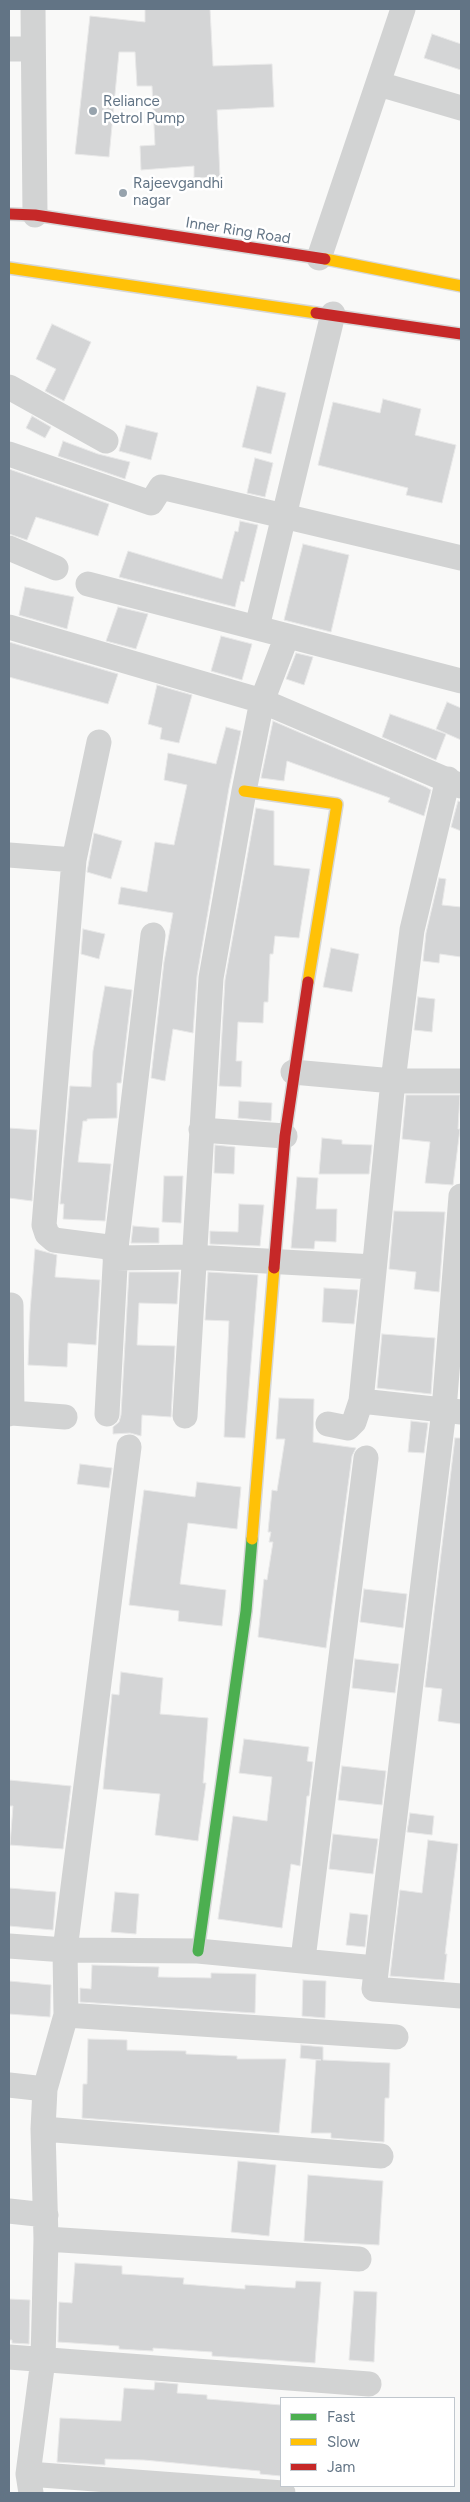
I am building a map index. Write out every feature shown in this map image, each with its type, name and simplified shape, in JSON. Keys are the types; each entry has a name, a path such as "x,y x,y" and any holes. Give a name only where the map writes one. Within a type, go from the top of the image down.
{"main road":[{"name":"Inner Ring Road","path":"9,214 34,215 319,258 461,286"},
{"path":"9,268 461,334"},
{"path":"198,1951 246,1611 285,1136 293,1072 337,804 244,791"}],"street":[{"path":"33,9 34,215"},
{"path":"319,258 403,9"},
{"path":"9,49 33,49"},
{"path":"378,84 461,108"},
{"path":"257,627 333,314"},
{"path":"9,387 106,441"},
{"path":"9,454 151,503 161,486 461,558"},
{"path":"9,548 56,568"},
{"path":"88,584 461,681"},
{"path":"9,627 262,701 454,782 412,930 393,1081 361,1401 354,1422 348,1428 328,1424"},
{"path":"185,1416 211,978 262,701 287,636"},
{"path":"99,742 74,860 44,1225 47,1234 54,1240 116,1253 374,1267"},
{"path":"9,855 74,860"},
{"path":"107,1414 116,1253 153,935"},
{"path":"293,1072 393,1081 461,1081"},
{"path":"201,1130 285,1136"},
{"path":"460,1989 374,1990 375,1968 453,1411 461,1196"},
{"path":"11,1306 10,1413 65,1417"},
{"path":"361,1401 453,1411"},
{"path":"129,1447 65,1950 66,2015 45,2089 43,2129 46,2227 43,2360 29,2484 282,2493"},
{"path":"303,1959 366,1458"},
{"path":"9,1946 65,1950 198,1951 303,1959 375,1968"},
{"path":"66,2015 396,2037"},
{"path":"9,2085 45,2089"},
{"path":"43,2129 381,2156"},
{"path":"9,2211 46,2227 359,2259"},
{"path":"9,2357 369,2384"}],"building":[{"path":"145,9 210,9 213,66 272,64 274,107 217,110 220,177 194,178 194,166 141,170 140,146 155,145 152,86 137,86 135,52 119,52 109,157 75,154 90,16 145,22"},
{"path":"432,34 461,44 461,70 424,58"},
{"path":"52,324 91,342 64,401 45,391 56,369 36,359"},
{"path":"257,386 286,393 271,454 242,447"},
{"path":"383,399 421,409 415,435 456,445 442,503 406,495 408,488 318,465 333,402 380,413"},
{"path":"32,416 51,427 45,438 26,428"},
{"path":"126,425 158,433 151,460 119,451"},
{"path":"63,441 98,454 130,462 125,479 58,456"},
{"path":"255,458 273,463 265,497 247,493"},
{"path":"9,469 109,504 98,536 36,517 27,540 9,534"},
{"path":"240,521 258,525 244,582 241,581 235,607 119,577 128,551 222,579 235,531 238,532"},
{"path":"303,544 349,555 331,632 284,620"},
{"path":"25,587 74,597 67,629 19,615"},
{"path":"118,607 148,614 136,649 106,641"},
{"path":"221,636 252,644 242,680 211,671"},
{"path":"9,642 118,674 108,704 9,677"},
{"path":"296,653 313,657 304,685 286,679"},
{"path":"157,685 192,695 179,743 160,739 162,728 148,724"},
{"path":"447,702 461,708 461,740 436,729"},
{"path":"390,714 446,734 436,760 382,737"},
{"path":"273,721 431,790 424,816 388,802 390,798 287,761 284,781 261,778"},
{"path":"226,727 241,731 229,788 197,976 193,1033 173,1029 165,1081 151,1078 164,962 173,913 118,904 121,887 147,892 155,842 174,845 187,785 164,780 168,753 216,764"},
{"path":"458,801 461,802 461,831 451,827"},
{"path":"256,808 274,811 274,865 310,869 299,938 275,936 273,954 270,954 268,1002 264,1002 263,1023 238,1022 236,1061 242,1061 241,1087 219,1086 225,980"},
{"path":"94,833 122,841 111,879 87,872"},
{"path":"439,878 446,879 442,905 461,907 461,957 440,954 439,963 423,961 426,933"},
{"path":"83,929 105,934 99,959 81,954"},
{"path":"331,948 359,954 352,992 323,987"},
{"path":"105,986 132,990 121,1083 117,1083 117,1118 87,1119 87,1121 83,1121 78,1162 111,1164 105,1221 63,1219 64,1204 60,1204 70,1086 91,1087 93,1051"},
{"path":"418,997 435,999 432,1032 414,1030"},
{"path":"406,1095 460,1095 458,1129 460,1129 453,1185 425,1183 430,1142 402,1139"},
{"path":"239,1101 272,1103 271,1121 238,1118"},
{"path":"9,1128 37,1130 32,1201 9,1198"},
{"path":"322,1138 342,1140 342,1144 372,1145 369,1174 319,1174"},
{"path":"215,1145 235,1147 234,1174 214,1173"},
{"path":"164,1176 183,1176 181,1223 162,1222"},
{"path":"297,1177 318,1178 316,1209 337,1209 336,1242 315,1241 314,1249 291,1248"},
{"path":"239,1204 264,1205 260,1246 210,1244 210,1231 238,1232"},
{"path":"394,1211 445,1212 439,1292 414,1289 416,1272 389,1269"},
{"path":"133,1226 159,1228 159,1243 131,1243"},
{"path":"35,1249 57,1255 55,1277 100,1280 96,1345 68,1343 67,1367 28,1365"},
{"path":"129,1272 179,1272 177,1304 139,1303 137,1345 175,1346 171,1417 142,1415 141,1436 130,1433 113,1434 113,1427 119,1422 121,1415"},
{"path":"208,1272 258,1275 245,1438 224,1437 229,1321 205,1320"},
{"path":"324,1288 358,1290 354,1324 322,1322"},
{"path":"382,1334 435,1338 431,1394 377,1388"},
{"path":"279,1398 314,1399 313,1442 356,1448 352,1456 326,1648 258,1637 264,1579 267,1580 273,1542 269,1542 271,1532 268,1532 272,1490 277,1491 285,1439 276,1439"},
{"path":"411,1421 428,1423 424,1453 408,1452"},
{"path":"455,1438 461,1438 461,1724 438,1721 442,1689 425,1687"},
{"path":"80,1464 112,1468 109,1488 77,1484"},
{"path":"197,1482 241,1487 237,1529 188,1523 187,1530 180,1584 226,1590 222,1626 178,1621 179,1611 129,1605 144,1490 195,1497"},
{"path":"364,1589 407,1594 403,1628 360,1622"},
{"path":"355,1659 399,1664 395,1693 352,1688"},
{"path":"121,1672 163,1678 160,1714 208,1718 203,1783 206,1783 198,1841 155,1835 160,1794 103,1789 112,1694 119,1695"},
{"path":"244,1739 309,1747 307,1761 313,1762 309,1796 307,1796 300,1866 291,1864 282,1928 218,1919 233,1816 267,1821 272,1777 239,1773"},
{"path":"342,1766 386,1771 382,1805 338,1800"},
{"path":"9,1780 71,1786 63,1849 10,1845 13,1806 9,1806"},
{"path":"410,1813 434,1816 432,1835 407,1832"},
{"path":"333,1834 378,1839 373,1874 329,1869"},
{"path":"428,1840 458,1844 445,1954 447,1954 444,1980 390,1976 400,1890 422,1893"},
{"path":"9,1888 56,1892 53,1930 9,1926"},
{"path":"115,1892 139,1894 136,1934 111,1932"},
{"path":"350,1913 368,1915 365,1947 346,1945"},
{"path":"92,1965 159,1967 158,1977 211,1978 211,1973 256,1974 255,2013 80,2002 80,1988 91,1989"},
{"path":"303,1980 326,1981 325,2018 302,2016"},
{"path":"9,1981 51,1985 50,2017 9,2014"},
{"path":"88,2039 127,2040 127,2050 186,2051 186,2054 237,2056 237,2059 286,2059 279,2133 82,2118 83,2084 87,2084"},
{"path":"301,2045 323,2047 323,2060 390,2063 389,2098 385,2098 384,2142 331,2138 331,2133 311,2133 316,2060 321,2060 300,2058"},
{"path":"238,2161 276,2165 269,2236 231,2232"},
{"path":"308,2175 383,2181 379,2245 304,2241"},
{"path":"75,2263 122,2266 122,2274 184,2278 183,2284 245,2289 245,2285 295,2288 296,2281 321,2282 315,2363 212,2356 212,2352 153,2348 153,2351 119,2349 119,2346 58,2342 59,2302 72,2303"},
{"path":"354,2291 377,2292 374,2362 349,2360"},
{"path":"9,2299 30,2300 29,2344 12,2343 12,2340 9,2340"},
{"path":"155,2382 178,2384 177,2393 207,2395 207,2399 280,2405 280,2476 260,2474 260,2471 144,2460 105,2459 105,2465 57,2462 60,2418 121,2421 124,2388 154,2390"}],"traffic: fast":[{"path":"198,1951 246,1611 252,1539"}],"traffic: slow":[{"path":"325,259 461,286"},
{"path":"9,268 316,313"},
{"path":"244,791 337,804 308,982"},
{"path":"252,1539 274,1268"}],"traffic: jam":[{"path":"9,214 35,215 325,259"},
{"path":"316,313 461,334"},
{"path":"274,1268 285,1136 308,982"}],"place":[{"name":"Reliance Petrol Pump","path":"93,111"},
{"name":"Rajeevgandhi nagar","path":"123,193"}]}
